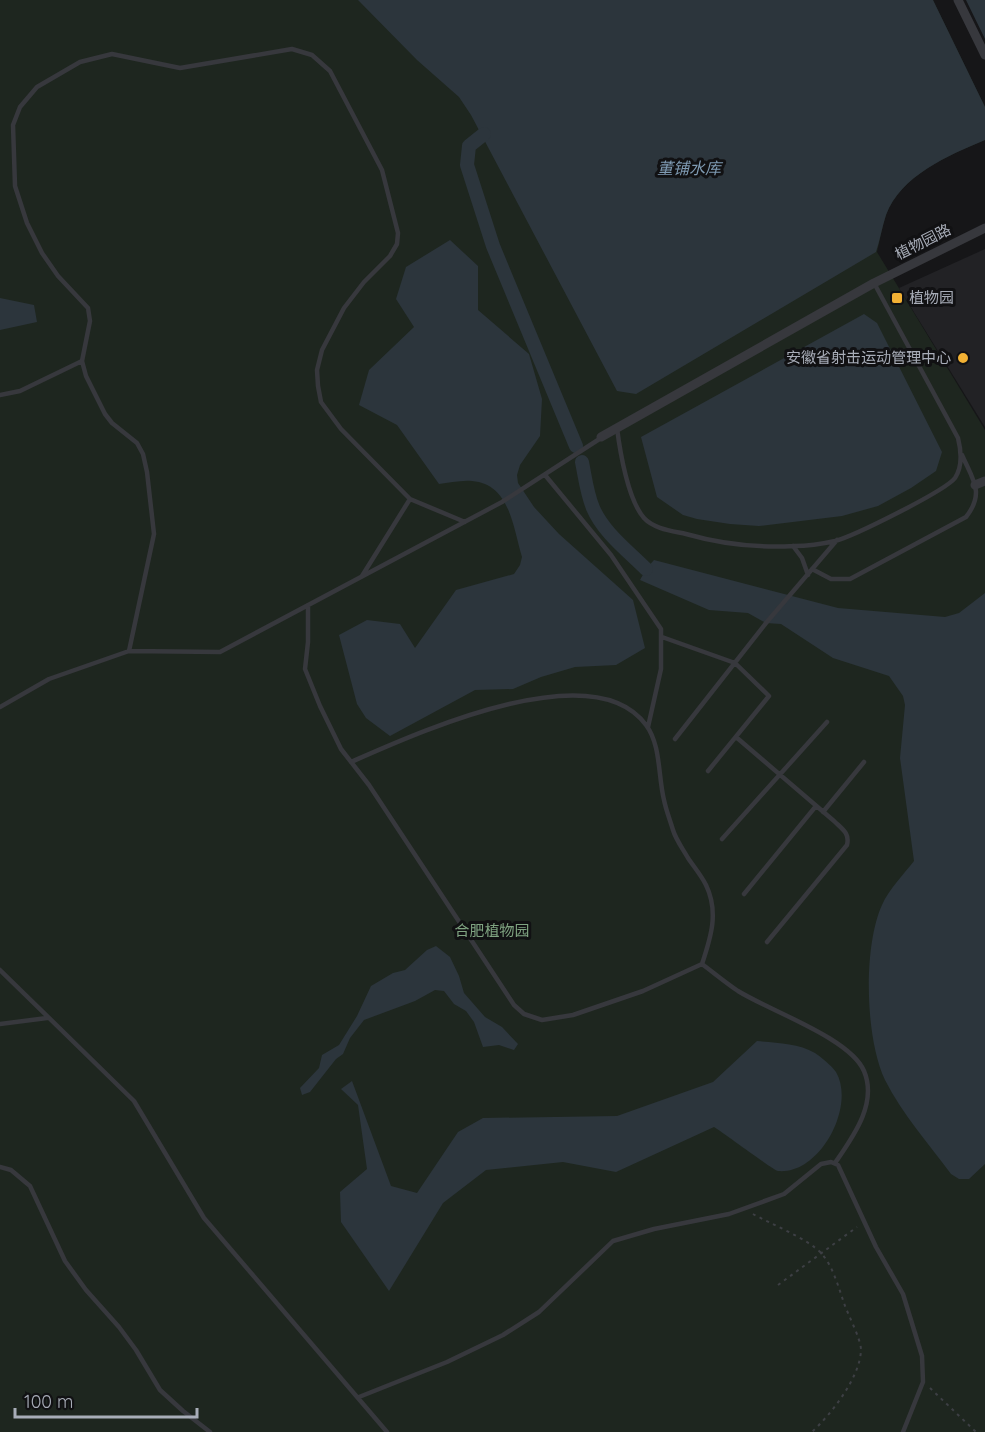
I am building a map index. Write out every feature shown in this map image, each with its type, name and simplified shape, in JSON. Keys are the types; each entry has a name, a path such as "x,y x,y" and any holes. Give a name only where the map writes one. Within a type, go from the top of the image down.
{"street":[{"path":"958,0 985,55"},
{"name":"植物园路","path":"601,437 874,283 985,228"},
{"path":"975,485 985,481"}],"lane":[{"path":"129,651 154,534 143,454 137,443 112,423 105,414 86,376 82,361 90,321 88,308 58,276 42,253 27,223 15,186 13,125 20,107 37,87 80,62 112,54 180,68 292,49 312,55 330,71 382,170 398,233 397,244 390,256 364,282 344,308 322,350 318,360 318,386 321,402 341,429 410,500 465,522"},
{"path":"813,569 831,579 850,579 966,517 975,507 978,498 975,485 961,454 958,438 874,283"},
{"path":"0,395 20,391 82,361"},
{"path":"617,428 623,464 636,505 643,517 651,524 700,538 733,544 793,546 837,540 888,518 946,487 957,474 961,454"},
{"path":"0,707 49,679 129,651 220,652 501,502 601,437"},
{"path":"545,475 611,555 658,623 662,637 661,669 648,727"},
{"path":"362,577 410,500"},
{"path":"675,739 766,623 837,540"},
{"path":"793,546 802,558 808,575"},
{"path":"308,605 305,669 341,749 375,794 503,992 514,1005 524,1014 542,1020 573,1015 643,991 702,964 712,934 713,906 705,882 675,836 664,800 654,739 648,727 639,717 620,704 570,694 539,697 452,721 400,740 351,762"},
{"path":"662,637 735,663 769,696 708,771"},
{"path":"722,839 827,722"},
{"path":"736,737 848,834 847,845 766,942"},
{"path":"823,812 864,762"},
{"path":"744,894 816,806"},
{"path":"702,964 738,991 841,1045 862,1067 867,1089 865,1107 856,1132 835,1163"},
{"path":"0,970 134,1101 204,1218 387,1432"},
{"path":"0,1024 47,1018"},
{"path":"359,1397 447,1362 503,1335 539,1312 613,1241 654,1229 729,1214 743,1209 784,1194 821,1164 831,1162 838,1165 876,1247 903,1294 922,1356 923,1382 903,1432"},
{"path":"0,1167 11,1170 30,1186 65,1261 86,1290 125,1335 160,1390 210,1432"}],"path":[{"path":"743,1209 812,1245 822,1253 833,1272 861,1349 856,1371 846,1389 825,1420 812,1432"},
{"path":"778,1285 864,1222"},
{"path":"923,1382 976,1432"}],"shaded area":[{"name":"安徽省射击运动管理中心","path":"985,249 985,427 899,288"}],"green space":[{"name":"合肥植物园","path":"0,0 933,0 985,107 985,140 956,152 928,168 903,189 893,201 886,215 877,252 985,430 985,1432 0,1432"}],"water":[{"name":"董铺水库","path":"358,0 933,0 985,107 985,140 927,168 902,189 886,215 876,252 636,394 617,391 471,115 459,97 417,60"},
{"path":"966,0 985,0 985,39"},
{"path":"450,240 478,266 478,310 529,354 542,399 540,436 520,465 517,475 518,483 534,507 559,534 633,600 645,648 616,665 575,667 541,677 513,689 475,690 390,736 366,718 357,704 339,635 367,620 400,624 415,648 456,590 514,574 522,557 508,509 495,490 485,484 472,481 439,484 397,425 359,405 369,370 414,327 396,299 406,267"},
{"path":"0,298 34,305 37,322 0,330"},
{"path":"864,314 877,323 942,452 936,471 878,506 842,516 759,526 697,519 683,515 657,497 641,437"},
{"path":"654,560 838,608 945,617 959,613 985,593 985,1164 969,1179 959,1179 951,1174 908,1117 885,1080 873,1041 869,968 876,923 889,893 914,861 900,758 905,705 903,696 889,676 833,658 781,624 766,623 748,613 709,610 640,580"},
{"path":"436,946 450,957 464,993 485,1017 502,1027 518,1044 514,1050 499,1045 483,1047 474,1022 466,1011 454,1004 444,991 435,990 415,1001 364,1020 350,1038 343,1054 336,1059 310,1092 302,1095 300,1088 319,1068 322,1055 339,1045 357,1016 371,986 393,973 405,970 427,950"},
{"path":"757,1041 794,1045 815,1053 836,1072 841,1086 838,1119 830,1136 808,1162 793,1169 778,1171 774,1169 714,1127 616,1172 563,1162 486,1170 443,1203 389,1291 341,1222 340,1192 367,1169 358,1105 341,1089 352,1081 391,1186 417,1193 458,1132 483,1118 617,1116 713,1082"}],"waterway":[{"path":"484,134 469,146 467,165 493,246 576,446"},
{"path":"582,462 589,497 597,517 616,541 646,569"}],"place":[{"name":"植物园","path":"897,298"},
{"name":"安徽省射击运动管理中心","path":"963,358"}]}
